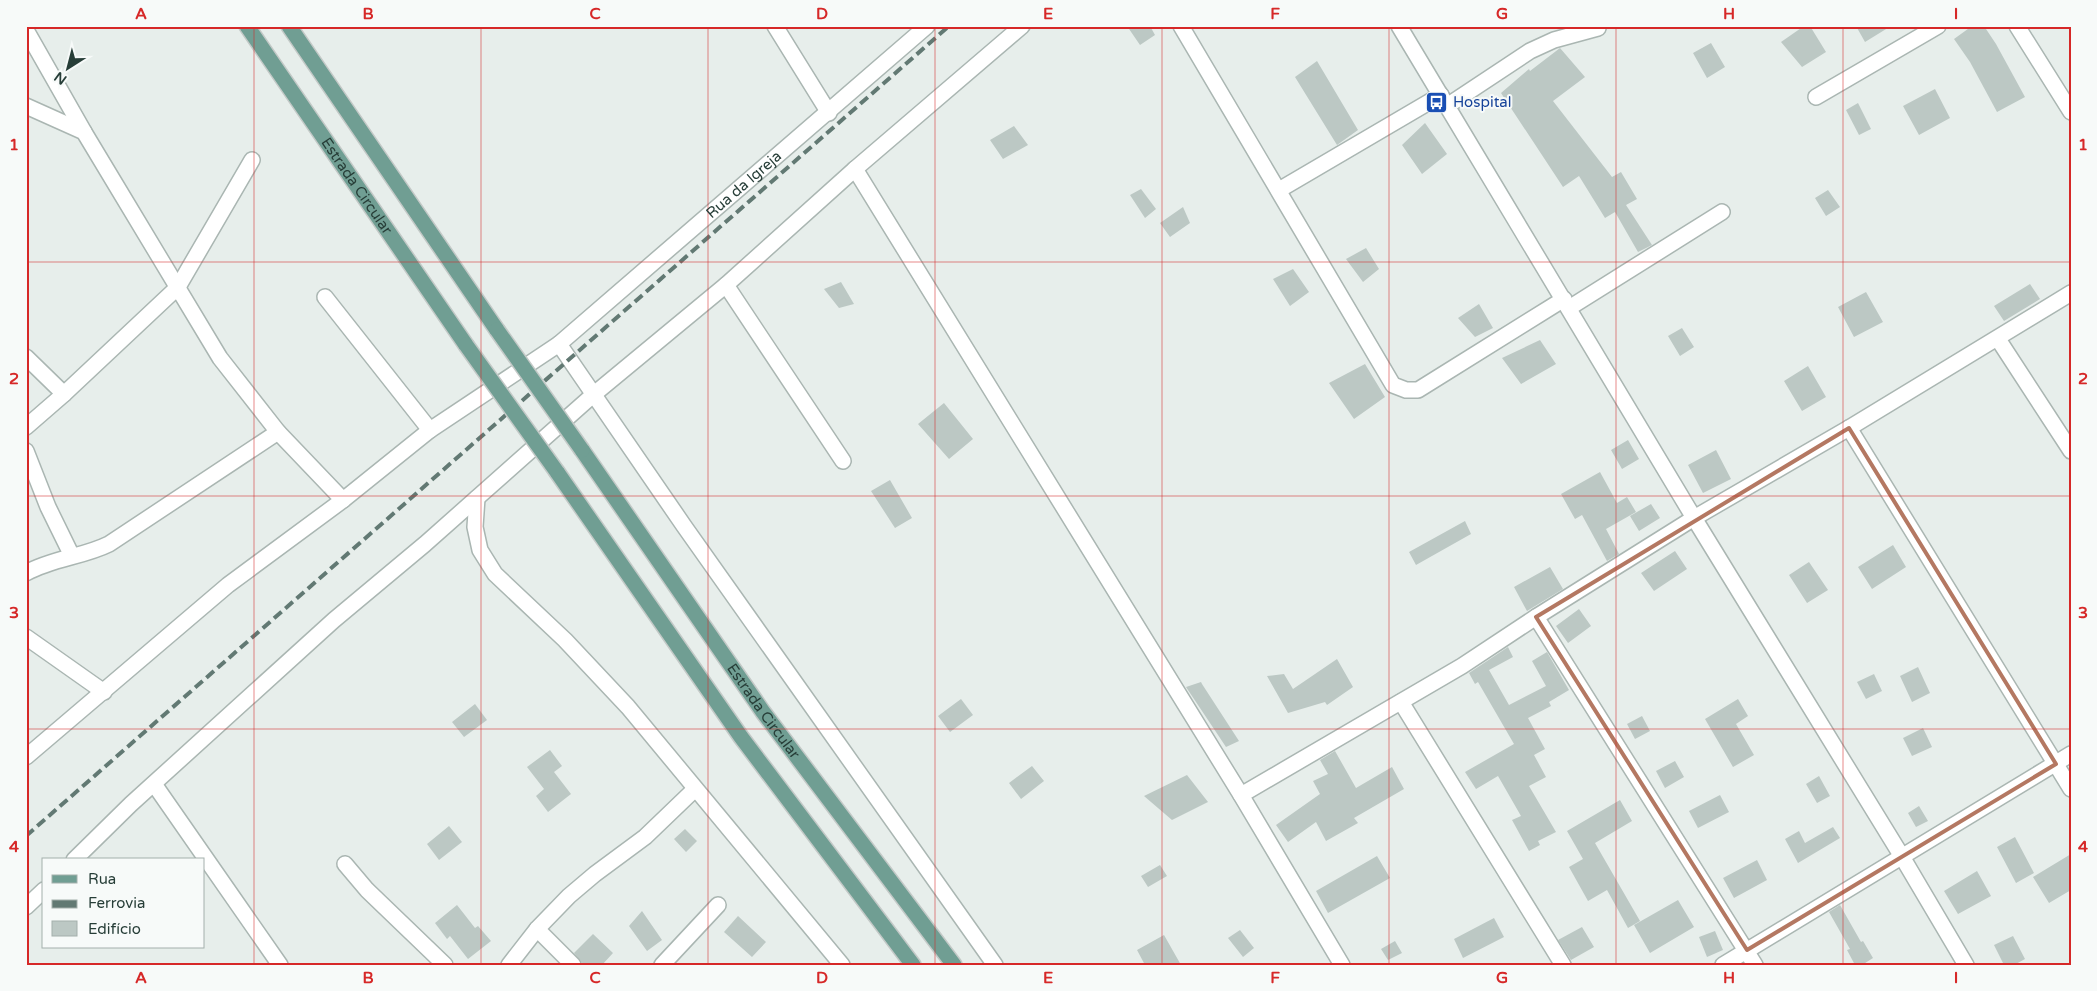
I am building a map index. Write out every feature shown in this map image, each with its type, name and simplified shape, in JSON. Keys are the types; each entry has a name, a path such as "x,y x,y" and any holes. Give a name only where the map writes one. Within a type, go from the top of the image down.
{"main road":[{"name":"Estrada Circular","path":"247,26 466,345 557,472 741,737 913,965"},
{"name":"Estrada Circular","path":"289,26 497,330 763,712 954,965"}],"street":[{"path":"774,26 829,113"},
{"name":"Rua da Igreja","path":"26,757 228,586 343,500 430,430 559,344 829,113 927,26"},
{"path":"76,858 154,784 334,620 425,544 593,395 726,285 855,169 1022,26"},
{"path":"1182,26 1393,385 1406,390 1418,390 1722,212"},
{"path":"1399,26 1567,303 1694,518 1901,855 1966,965"},
{"path":"1816,97 1938,26"},
{"path":"1279,190 1530,51 1554,40 1598,28"},
{"path":"2022,28 2071,112"},
{"path":"26,30 84,132 220,358 278,432 343,500"},
{"path":"26,106 84,132"},
{"path":"26,427 178,287 252,160"},
{"path":"855,169 1241,795 1342,965"},
{"path":"726,285 843,460"},
{"path":"1241,795 1462,666 1536,617 1694,518 1849,428 2071,293"},
{"path":"324,297 430,430"},
{"path":"1998,339 2071,451"},
{"path":"559,344 995,965"},
{"path":"26,357 64,394"},
{"path":"1849,428 2071,789"},
{"path":"26,573 48,563 72,556 92,553 110,544 278,432"},
{"path":"26,451 48,508 72,556"},
{"path":"477,498 474,527 480,550 495,574 592,668 628,707 842,965"},
{"path":"1536,617 1755,965"},
{"path":"26,637 104,692"},
{"path":"1402,702 1563,965"},
{"path":"1723,965 1901,855 2071,754"},
{"path":"154,784 280,965"},
{"path":"509,965 536,929 569,896 645,837 695,788"},
{"path":"345,864 367,890 445,965"},
{"path":"26,907 42,892"},
{"path":"662,965 718,905"},
{"path":"536,929 573,965"}],"highlighted area":[{"path":"1849,428 2056,764 1747,950 1536,617"}],"building":[{"path":"1127,26 1150,26 1155,35 1140,45"},
{"path":"1804,26 1810,26 1826,52 1802,67 1781,42"},
{"path":"1856,26 1891,26 1865,42"},
{"path":"1972,26 1984,26 2025,97 1997,112 1970,62 1954,39"},
{"path":"1711,43 1725,67 1707,78 1693,53"},
{"path":"1560,48 1585,77 1553,101 1612,177 1621,172 1637,199 1626,205 1652,245 1638,252 1615,212 1605,218 1579,176 1563,187 1501,93 1529,69 1530,71"},
{"path":"1317,61 1358,130 1337,145 1295,77"},
{"path":"1935,89 1950,118 1919,135 1903,106"},
{"path":"1858,103 1871,129 1859,135 1846,110"},
{"path":"1425,123 1447,154 1422,174 1402,145"},
{"path":"1014,126 1028,145 1003,159 990,140"},
{"path":"1141,189 1156,209 1145,218 1130,195"},
{"path":"1828,190 1840,207 1826,216 1815,198"},
{"path":"1183,207 1190,223 1170,237 1160,223"},
{"path":"1366,248 1379,269 1363,282 1346,259"},
{"path":"1293,269 1309,292 1290,306 1273,279"},
{"path":"841,282 854,304 839,308 824,289"},
{"path":"2030,284 2040,299 2004,321 1994,306"},
{"path":"1866,292 1883,322 1854,337 1838,307"},
{"path":"1479,304 1493,328 1475,337 1458,318"},
{"path":"1682,328 1694,347 1680,356 1668,336"},
{"path":"1540,340 1556,364 1521,384 1502,358"},
{"path":"1365,364 1385,397 1354,419 1329,383"},
{"path":"1808,366 1826,397 1802,411 1784,381"},
{"path":"944,403 973,439 949,459 918,424"},
{"path":"1628,440 1639,459 1622,469 1611,450"},
{"path":"1716,450 1731,479 1703,493 1688,465"},
{"path":"1600,472 1617,503 1627,497 1636,512 1606,529 1619,554 1607,561 1582,515 1575,519 1561,494"},
{"path":"890,480 912,518 895,528 871,491"},
{"path":"1651,504 1660,518 1639,531 1630,516"},
{"path":"1465,521 1471,534 1416,565 1409,552"},
{"path":"1893,545 1906,567 1872,589 1858,567"},
{"path":"1675,551 1687,569 1654,591 1641,573"},
{"path":"1809,562 1828,590 1807,603 1789,575"},
{"path":"1550,567 1563,589 1527,611 1514,587"},
{"path":"1579,609 1591,626 1568,643 1556,626"},
{"path":"1508,647 1513,657 1489,670 1509,705 1546,686 1532,661 1547,652 1569,690 1549,702 1551,706 1528,718 1545,749 1534,755 1546,777 1529,786 1556,832 1538,841 1540,845 1529,851 1512,820 1521,816 1498,776 1476,789 1465,772 1514,744 1478,682 1475,684 1469,673"},
{"path":"1337,659 1353,687 1327,705 1325,702 1288,713 1267,676 1284,674 1293,689"},
{"path":"1918,667 1930,693 1912,702 1900,676"},
{"path":"1874,674 1882,691 1866,699 1857,682"},
{"path":"1201,682 1239,741 1226,747 1186,687"},
{"path":"961,699 973,715 950,732 938,716"},
{"path":"1738,699 1748,716 1736,724 1754,755 1733,767 1705,719"},
{"path":"475,704 487,720 464,737 452,722"},
{"path":"1642,716 1650,731 1635,739 1627,724"},
{"path":"1923,728 1932,747 1912,756 1903,738"},
{"path":"550,750 562,766 554,772 571,794 548,812 536,796 544,789 527,767"},
{"path":"1335,751 1356,788 1392,767 1404,789 1354,818 1358,823 1326,841 1316,822 1288,842 1276,825 1320,794 1313,781 1328,774 1320,760"},
{"path":"1675,761 1684,777 1665,788 1656,771"},
{"path":"1032,766 1044,781 1021,799 1009,783"},
{"path":"1187,775 1208,802 1172,820 1144,796"},
{"path":"1819,776 1830,796 1817,803 1806,784"},
{"path":"1720,795 1729,812 1698,828 1689,811"},
{"path":"1620,800 1632,821 1595,843 1640,921 1628,928 1607,890 1588,901 1569,867 1583,859 1567,831"},
{"path":"1919,806 1928,821 1916,827 1908,813"},
{"path":"449,826 462,842 439,860 427,844"},
{"path":"1833,827 1840,838 1798,863 1785,839 1799,831 1805,843"},
{"path":"685,829 697,841 686,852 674,839"},
{"path":"2015,837 2034,873 2016,883 1997,847"},
{"path":"2071,854 2071,890 2049,903 2033,877"},
{"path":"1377,856 1390,878 1328,913 1316,891"},
{"path":"1757,860 1767,880 1734,898 1723,878"},
{"path":"1160,865 1167,876 1148,887 1141,876"},
{"path":"1977,871 1991,896 1958,914 1944,891"},
{"path":"1678,900 1694,927 1650,953 1634,925"},
{"path":"457,905 475,928 478,926 491,941 468,959 450,936 447,939 435,923"},
{"path":"1840,905 1861,942 1863,941 1873,958 1862,965 1855,965 1847,950 1850,949 1829,912"},
{"path":"642,911 662,940 647,951 629,926"},
{"path":"738,916 766,942 752,957 724,932"},
{"path":"1494,918 1504,937 1463,958 1454,939"},
{"path":"1582,927 1594,947 1571,960 1558,940"},
{"path":"1240,930 1254,948 1243,957 1228,938"},
{"path":"1715,931 1723,950 1707,957 1699,937"},
{"path":"593,934 613,953 602,965 584,965 574,953"},
{"path":"1164,935 1181,965 1145,965 1137,950"},
{"path":"2013,936 2025,959 2014,965 2004,965 1994,945"},
{"path":"1395,941 1402,953 1388,960 1381,949"}],"railway":[{"path":"26,836 949,26"}],"place":[{"name":"Hospital","path":"1437,102"}]}
